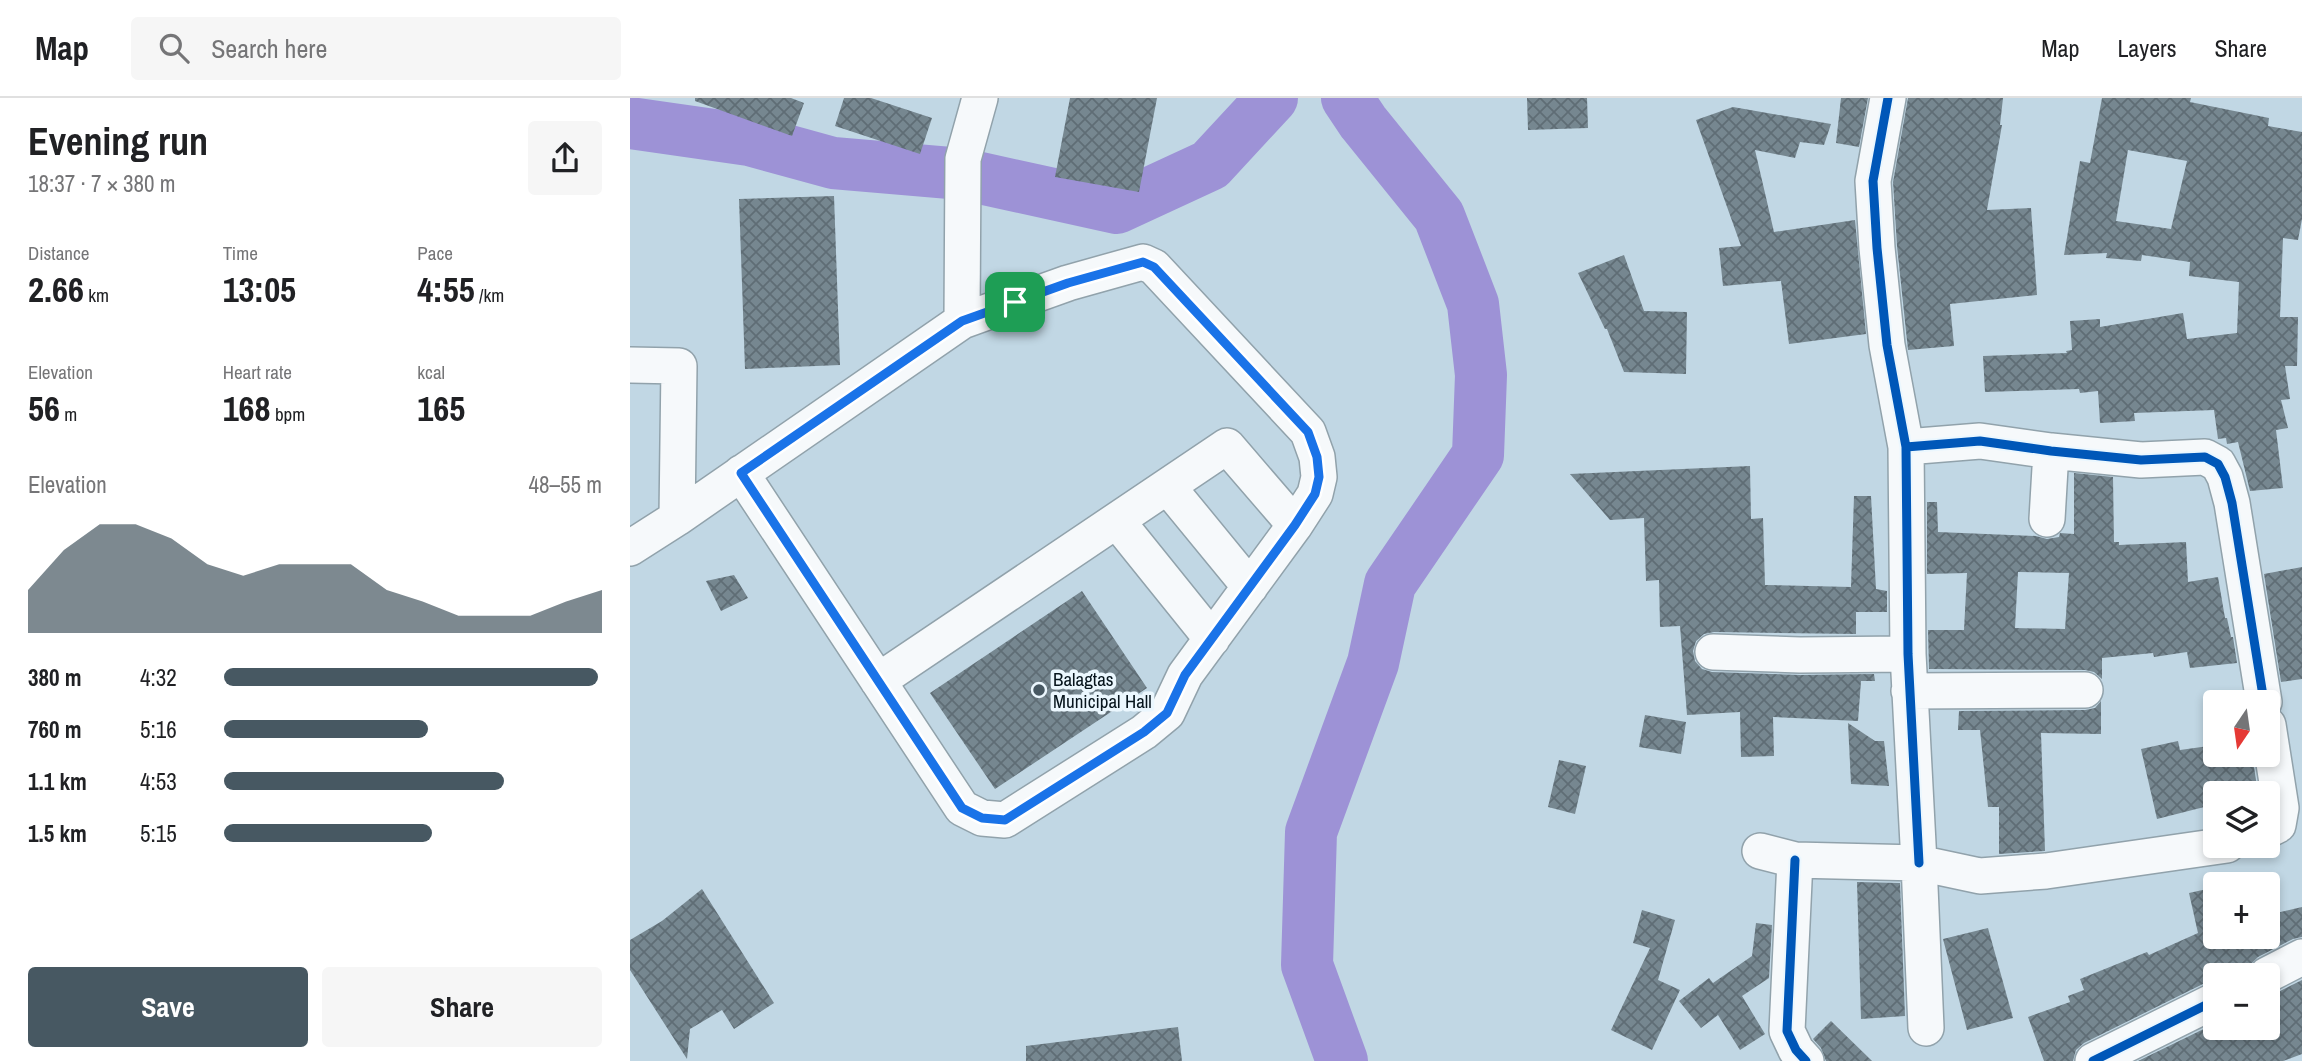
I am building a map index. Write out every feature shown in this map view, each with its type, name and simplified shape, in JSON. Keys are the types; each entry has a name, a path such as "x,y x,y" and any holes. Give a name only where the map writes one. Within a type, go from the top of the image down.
{"street":[{"path":"962,321 963,159 980,98"},
{"path":"1888,98 1873,181 1887,345 1906,447 1909,691 1920,863 1926,1028"},
{"path":"630,548 962,321 1068,283 1143,262 1154,267 1308,432 1317,457 1319,477 1315,494 1185,675 1167,713 1144,732 1005,820 982,818 962,808 741,473"},
{"path":"630,365 679,366 677,518"},
{"path":"1906,447 1980,441 2141,460 2205,457 2218,464 2225,477 2232,503 2262,690"},
{"path":"878,681 1227,446 1295,525"},
{"path":"2047,519 2051,451"},
{"path":"1168,487 1250,587"},
{"path":"1117,521 1212,639"},
{"path":"1713,652 1800,655 1908,654"},
{"path":"1909,691 2085,690"},
{"path":"1760,851 1794,860 1920,863 1980,876 2046,871 2203,848"},
{"path":"1794,860 1787,1031 1796,1050 1806,1061"},
{"path":"2280,968 2302,957"},
{"path":"2093,1061 2203,1006"}],"building":[{"path":"695,98 791,98 804,103 792,136 695,101"},
{"path":"844,98 871,98 932,118 920,154 835,126"},
{"path":"1070,98 1157,98 1139,192 1055,177"},
{"path":"1527,98 1587,98 1588,128 1528,130"},
{"path":"1841,98 1868,98 1859,147 1836,143"},
{"path":"1908,98 2003,98 2002,125 1987,210 2031,208 2037,295 1950,304 1954,346 1908,350 1893,182"},
{"path":"2102,98 2191,98 2190,102 2269,118 2268,126 2302,132 2302,219 2298,240 2283,238 2280,317 2298,317 2297,366 2285,366 2290,399 2281,400 2288,428 2276,430 2283,488 2250,491 2238,442 2227,444 2226,438 2218,439 2214,410 2134,413 2135,421 2100,423 2098,391 2080,393 2079,389 1985,392 1983,356 2067,353 2066,351 2072,350 2070,321 2100,319 2100,327 2183,313 2187,339 2237,333 2239,282 2189,276 2190,262 2142,255 2141,261 2106,258 2107,253 2064,255 2080,161 2090,163","holes":["2128,150 2187,161 2171,229 2116,221"]},
{"path":"1733,107 1831,124 1824,145 1800,142 1795,158 1755,150 1774,232 1855,220 1866,334 1789,344 1781,281 1723,286 1719,248 1741,246 1696,120"},
{"path":"834,196 840,365 745,369 739,199"},
{"path":"1624,255 1644,311 1687,312 1686,374 1624,372 1607,329 1578,273"},
{"path":"1750,466 1751,519 1763,518 1765,585 1851,587 1854,496 1871,496 1876,589 1887,591 1887,612 1856,612 1856,634 1714,632 1704,634 1696,641 1693,651 1695,661 1702,669 1712,672 1874,674 1875,681 1861,681 1858,721 1773,717 1774,756 1741,757 1740,712 1687,715 1680,626 1660,627 1659,580 1646,581 1644,518 1610,520 1570,474"},
{"path":"2074,473 2113,477 2114,542 2119,542 2119,545 2186,542 2188,582 2218,577 2237,663 2190,668 2187,652 2154,657 2153,653 2102,658 2102,679 2094,672 2085,670 1929,669 1928,630 1964,630 1967,573 1927,574 1927,502 1937,502 1938,532 2036,536 2047,539 2059,537 2060,533 2074,534","holes":["2018,572 2069,573 2065,629 2015,628"]},
{"path":"2302,567 2302,679 2281,682 2264,574"},
{"path":"734,575 748,598 721,611 706,581"},
{"name":"Balagtas Municipal Hall","path":"1082,591 1147,688 995,789 930,693"},
{"path":"2101,701 2101,734 2041,733 2045,851 1999,854 1999,807 1988,807 1980,730 1958,730 1959,711 2085,710 2095,708"},
{"path":"1645,715 1686,722 1681,754 1639,747"},
{"path":"1848,723 1875,741 1884,741 1889,786 1851,784"},
{"path":"2178,741 2180,750 2203,747 2203,767 2254,767 2256,781 2203,781 2203,807 2157,819 2141,749"},
{"path":"1559,760 1586,766 1575,814 1548,807"},
{"path":"1857,882 1900,883 1905,1016 1861,1019"},
{"path":"702,889 774,1003 734,1029 722,1010 690,1029 687,1059 630,970 630,940 662,921"},
{"path":"2203,890 2203,949 2274,949 2252,963 2203,963 2203,984 2084,1043 2076,1050 2073,1061 2044,1061 2028,1017 2070,1002 2068,996 2084,990 2080,979 2147,952 2149,955 2198,933 2189,893"},
{"path":"2302,907 2302,937 2280,946 2280,912"},
{"path":"1642,910 1675,920 1658,980 1680,990 1652,1050 1611,1030 1650,948 1633,943"},
{"path":"1756,923 1772,925 1769,978 1742,996 1765,1034 1740,1050 1718,1015 1701,1028 1679,1001 1709,978 1713,983 1752,956"},
{"path":"1988,928 2013,1018 1967,1030 1943,939"},
{"path":"2302,980 2302,1054 2283,1061 2138,1061 2203,1029 2203,1040 2280,1040 2280,991"},
{"path":"1831,1021 1872,1061 1826,1061 1821,1048 1813,1039"},
{"path":"1178,1027 1182,1061 1026,1061 1026,1046"}],"waterway":[{"path":"630,123 749,140 833,163 962,174 1117,208 1210,165 1272,98"},
{"path":"1342,1061 1307,965 1311,832 1373,663 1390,584 1478,455 1481,375 1473,304 1439,216 1363,122 1347,98"}],"cycle path":[{"path":"1888,98 1873,181 1887,345 1906,447 1908,654 1919,863"},
{"path":"1906,447 1980,441 2141,460 2205,457 2218,464 2225,477 2232,503 2262,690"},
{"path":"1795,860 1787,1031 1796,1050 1806,1061"},
{"path":"2093,1061 2203,1006"}],"place":[{"name":"Balagtas Municipal Hall","path":"1039,690"}],"route":[{"path":"1143,262 1154,267 1308,432 1317,457 1319,477 1315,494 1185,675 1167,713 1144,732 1005,820 982,818 962,808 741,473 962,321 1015,302 1068,283 1143,262"}]}
